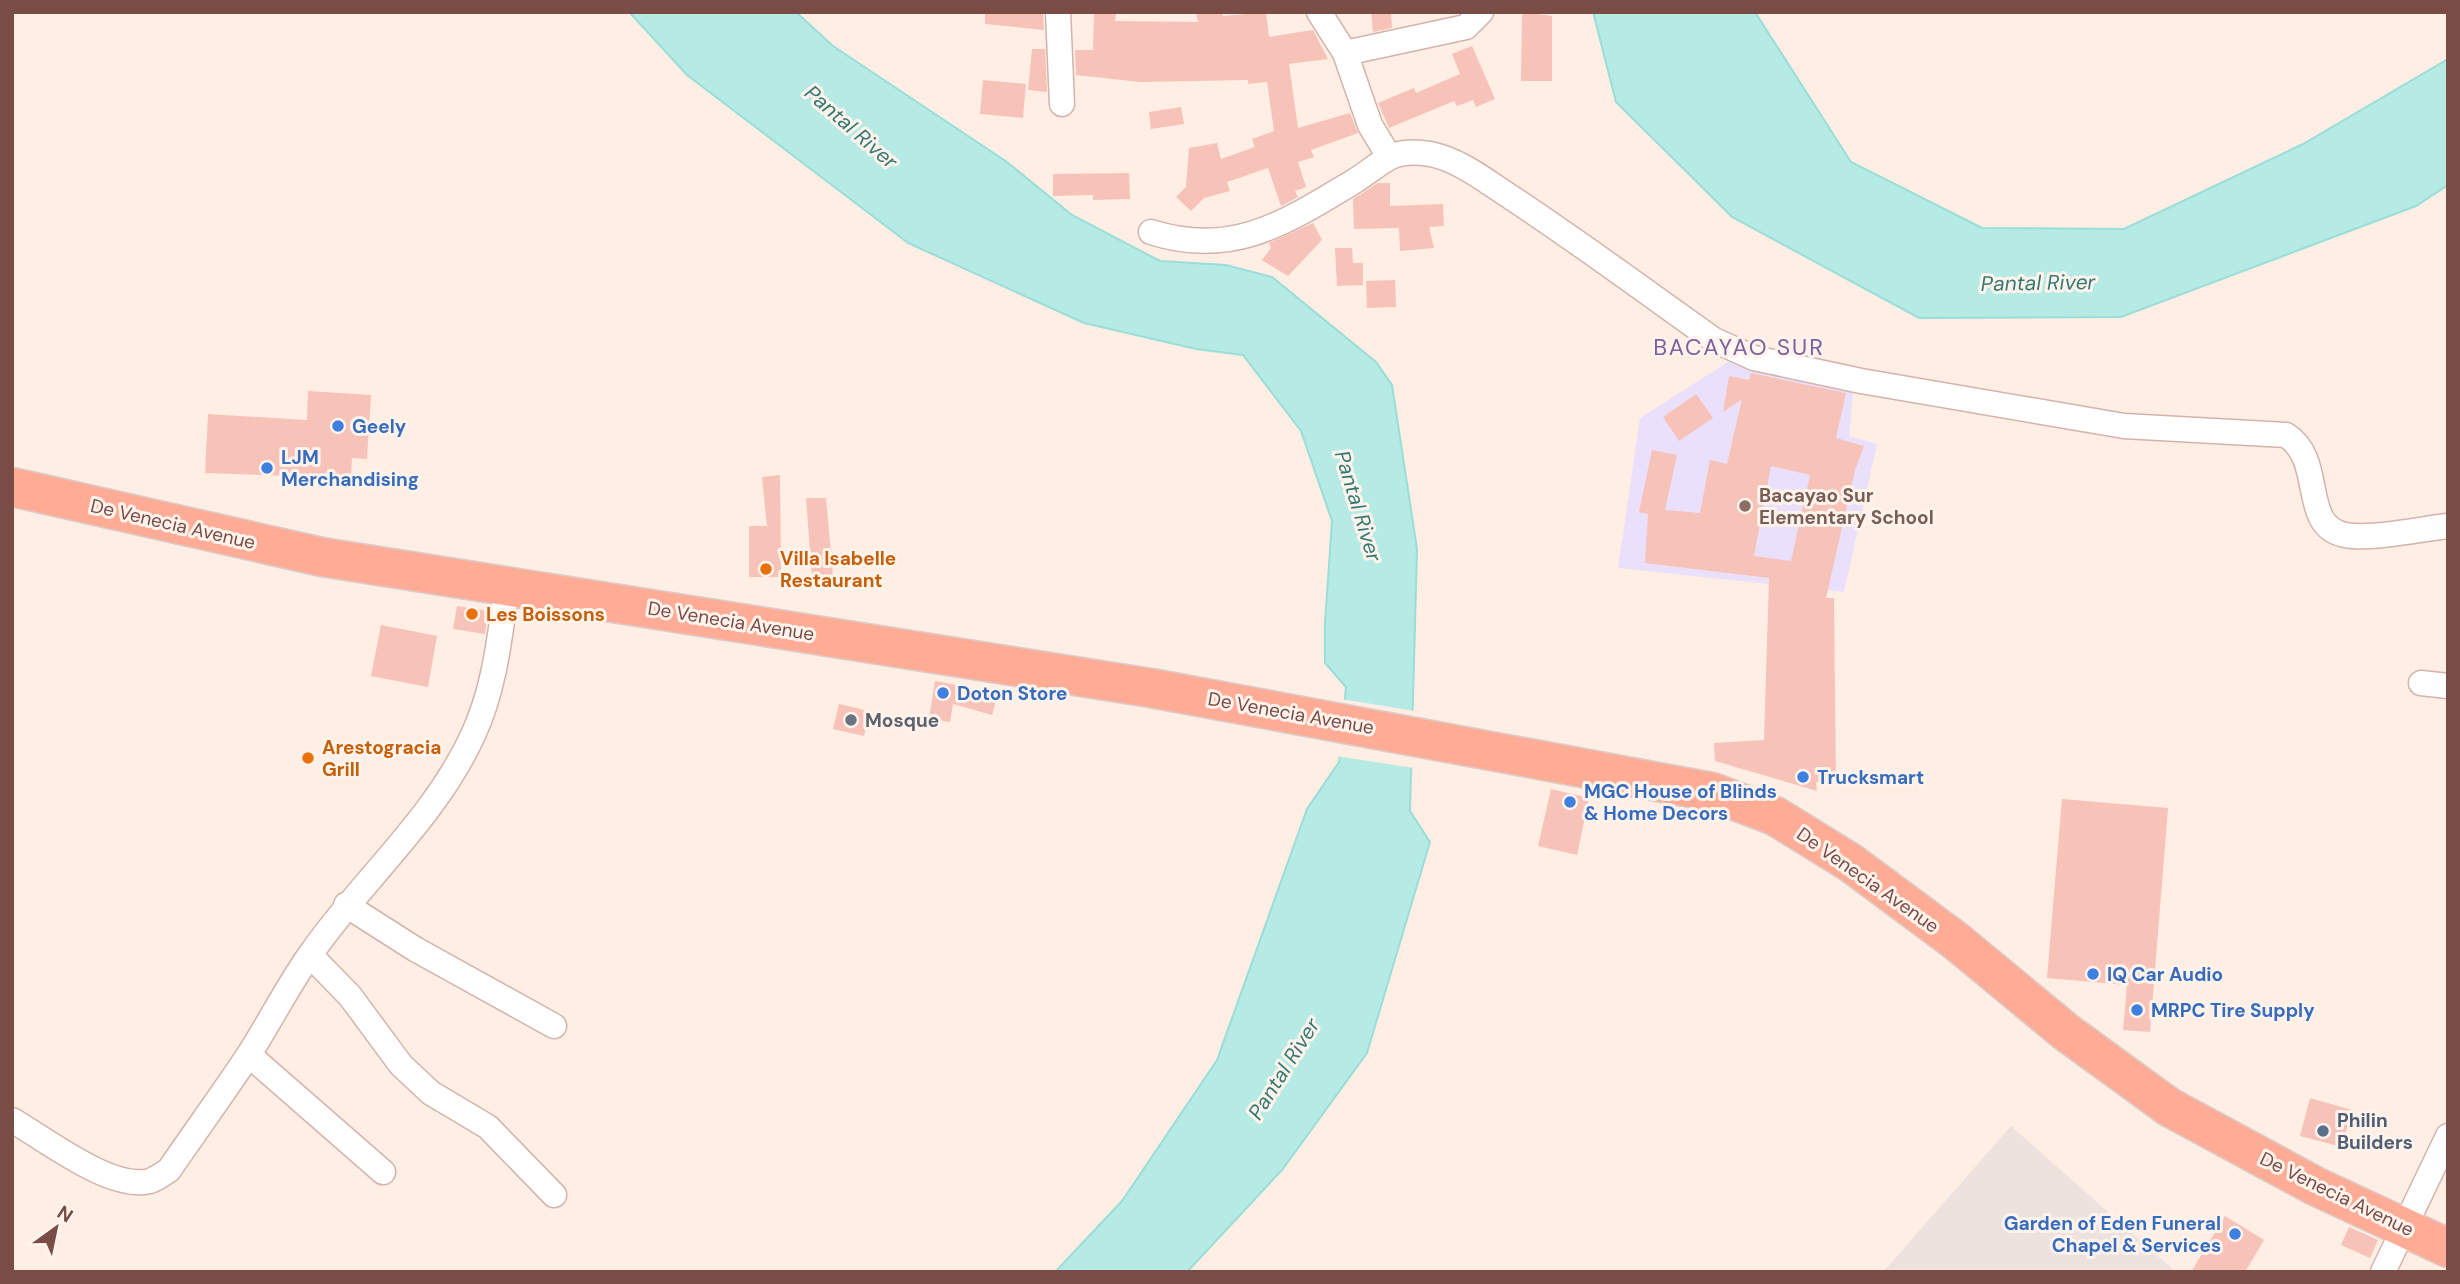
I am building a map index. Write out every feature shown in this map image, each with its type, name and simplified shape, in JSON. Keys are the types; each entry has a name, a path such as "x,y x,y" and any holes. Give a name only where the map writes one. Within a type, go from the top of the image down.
{"highway":[{"name":"De Venecia Avenue","path":"12,487 309,554 1151,688 1499,750 1712,792 1775,816 1851,863 1956,942 2066,1032 2169,1107 2315,1186 2448,1248"}],"street":[{"path":"1058,12 1062,104"},
{"path":"1319,12 1345,53 1370,125 1388,155"},
{"path":"1345,53 1466,27 1480,12"},
{"path":"1151,232 1179,241 1210,243 1244,238 1356,180 1388,155 1430,154 1475,174 1714,340 1754,358 1861,381 2124,426 2286,435 2305,452 2319,516 2330,530 2348,536 2448,526"},
{"path":"12,1120 106,1176 131,1182 150,1181 169,1170 249,1055 310,955 346,905 443,790 474,734 498,655 507,585"},
{"path":"2421,683 2448,686"},
{"path":"346,905 415,949 554,1026"},
{"path":"310,955 350,996 401,1065 431,1093 488,1127 554,1195"},
{"path":"249,1055 383,1172"},
{"path":"2383,1272 2448,1136"}],"shaded area":[{"name":"Bacayao Sur Elementary School","path":"1731,360 1854,384 1849,436 1877,444 1844,592 1618,568 1640,418"},
{"path":"2011,1126 2176,1272 1883,1272"}],"water":[{"name":"Pantal River","path":"629,12 796,12 833,46 1007,162 1072,215 1160,261 1226,265 1272,277 1376,362 1392,385 1417,549 1410,811 1430,842 1367,1053 1282,1170 1187,1272 1055,1272 1122,1201 1217,1060 1307,809 1339,762 1346,687 1325,663 1332,521 1301,431 1243,355 1196,349 1084,323 908,243 687,75"},
{"name":"Pantal River","path":"1593,12 1755,12 1851,162 1982,228 2124,229 2303,144 2448,59 2448,185 2416,206 2121,317 1919,318 1732,217 1616,102"}],"pier":[{"path":"1341,699 1415,711 1414,768 1336,756"}],"building":[{"path":"985,12 1043,12 1044,30 985,24"},
{"path":"1094,12 1116,12 1115,21 1198,22 1196,12 1222,12 1223,16 1266,12 1269,37 1313,30 1328,59 1289,64 1298,128 1350,113 1358,133 1311,150 1314,157 1298,162 1306,187 1295,191 1298,197 1281,206 1268,168 1227,182 1230,191 1204,198 1191,211 1176,197 1186,187 1189,148 1217,143 1221,159 1255,147 1252,139 1274,131 1267,82 1140,82 1076,75 1075,50 1093,50"},
{"path":"1371,12 1391,12 1392,28 1373,32"},
{"path":"1526,12 1552,16 1552,81 1521,81 1522,15"},
{"path":"1472,46 1495,99 1476,107 1473,100 1457,106 1454,101 1389,128 1378,103 1414,88 1416,93 1460,74 1452,54"},
{"path":"1032,49 1045,49 1047,92 1028,90"},
{"path":"983,80 1026,84 1023,118 980,114"},
{"path":"1181,107 1184,124 1151,129 1149,112"},
{"path":"1129,173 1130,199 1093,200 1093,195 1053,196 1053,174"},
{"path":"1378,183 1390,183 1390,206 1443,204 1444,226 1429,227 1434,248 1400,251 1399,228 1354,229 1353,199"},
{"path":"1313,223 1322,240 1288,276 1262,260 1271,248 1269,243"},
{"path":"1335,248 1352,248 1353,263 1363,263 1363,285 1337,286"},
{"path":"1395,280 1396,307 1367,308 1366,281"},
{"path":"1751,373 1846,393 1836,438 1864,446 1855,470 1826,598 1834,598 1836,783 1816,782 1817,791 1715,761 1714,743 1764,740 1769,578 1645,563 1648,514 1639,512 1652,450 1677,455 1665,510 1700,513 1710,460 1727,464 1742,399 1723,412 1729,376 1749,380","holes":["1771,466 1810,475 1791,561 1754,556"]},
{"path":"308,391 371,395 367,459 352,458 351,478 205,473 208,414 307,420"},
{"path":"1696,394 1713,418 1679,441 1663,417"},
{"path":"780,475 781,577 749,577 749,526 767,526 762,477"},
{"path":"806,498 826,498 833,576 812,577"},
{"path":"457,606 488,611 485,634 453,629"},
{"path":"381,625 437,636 428,687 371,676"},
{"path":"935,681 998,693 992,715 953,704 950,722 929,719"},
{"name":"Mosque","path":"839,704 869,711 864,736 833,729"},
{"path":"1551,789 1589,798 1577,855 1538,846"},
{"path":"2062,799 2168,808 2150,1032 2123,1030 2127,985 2047,978"},
{"path":"2310,1098 2352,1110 2342,1147 2300,1136"},
{"path":"2225,1216 2264,1240 2245,1272 2191,1272"},
{"path":"2349,1227 2378,1240 2370,1258 2341,1245"}],"place":[{"name":"Geely","path":"338,426"},
{"name":"LJM Merchandising","path":"267,468"},
{"name":"Bacayao Sur Elementary School","path":"1745,506"},
{"name":"Villa Isabelle Restaurant","path":"766,569"},
{"name":"Les Boissons","path":"472,614"},
{"name":"Doton Store","path":"943,693"},
{"name":"Mosque","path":"851,720"},
{"name":"Arestogracia Grill","path":"308,758"},
{"name":"Trucksmart","path":"1803,777"},
{"name":"MGC House of Blinds & Home Decors","path":"1570,802"},
{"name":"IQ Car Audio","path":"2093,974"},
{"name":"MRPC Tire Supply","path":"2137,1010"},
{"name":"Philin Builders","path":"2323,1131"},
{"name":"Garden of Eden Funeral Chapel & Services","path":"2235,1234"}],"district":[{"name":"BACAYAO SUR","path":"1739,347"}]}
